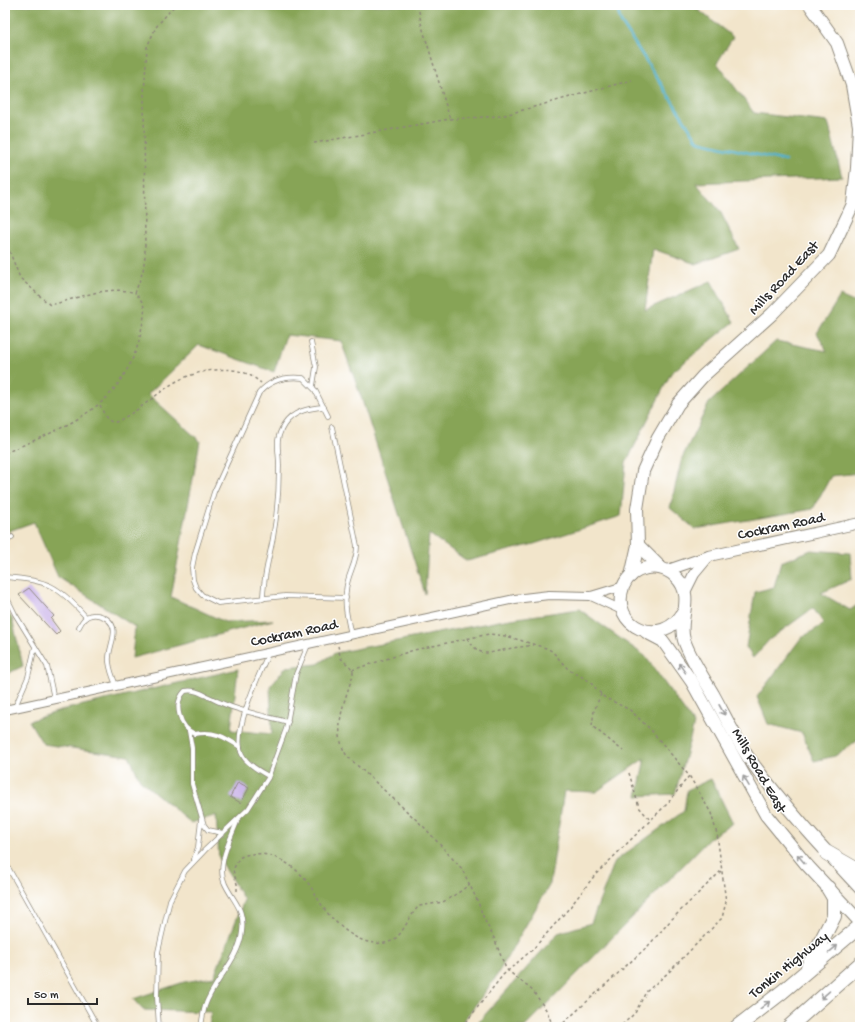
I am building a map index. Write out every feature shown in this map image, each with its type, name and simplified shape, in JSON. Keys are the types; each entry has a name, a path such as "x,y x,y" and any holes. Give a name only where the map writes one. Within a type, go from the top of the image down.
{"highway":[{"path":"827,853 860,872"},
{"path":"806,972 834,916 834,898 828,888"},
{"name":"Tonkin Highway","path":"737,1027 806,972 860,926"},
{"path":"789,1027 858,968"}],"main road":[{"name":"Mills Road East","path":"631,576 638,546 637,509 643,471 658,438 678,404 703,376 772,314 829,255 853,204 857,168 859,126 852,85 837,43 810,5"},
{"path":"638,546 681,583 685,592 686,601 684,611 679,620 671,627 662,631 651,632 641,630 630,621 622,610 621,602 624,586 631,576 640,570 650,567 664,569"},
{"name":"Mills Road East","path":"684,611 684,639 748,756 798,820 860,888"},
{"name":"Mills Road East","path":"641,630 662,641 692,682 766,815 806,864 860,922"}],"street":[{"name":"Cockram Road","path":"664,569 709,556 860,523"},
{"path":"685,592 694,574 709,556"},
{"name":"Cockram Road","path":"5,710 515,599 549,595 591,596 624,586"},
{"name":"Cockram Road","path":"591,596 622,610"}],"lane":[{"path":"311,342 316,367 313,386"},
{"path":"328,416 313,386 303,378 297,377 280,379 266,386 255,400 222,472 195,554 192,568 193,580 196,588 202,595 218,603 286,596 346,598"},
{"path":"263,599 264,577 277,509 279,466 277,442 278,435 288,419 295,414 312,408 324,407"},
{"path":"332,427 357,546 356,561 346,590 351,635"},
{"path":"5,543 12,537"},
{"path":"5,577 24,578 48,584 68,597 86,618"},
{"path":"5,594 47,666 54,699"},
{"path":"79,627 86,618 95,615 106,618 113,627 114,637 109,662 117,686"},
{"path":"159,1027 157,975 158,952 165,918 177,884 185,871 194,861 248,809 268,776 288,722 296,674 308,645"},
{"path":"15,707 28,677 35,647"},
{"path":"268,653 245,712 240,735 240,747 244,759 268,776"},
{"path":"240,747 228,739 211,732 195,734 183,726 179,715 181,695 185,691 197,691 221,703 245,712 288,722"},
{"path":"189,731 192,748 191,774 204,825 208,830 224,833"},
{"path":"194,861 198,846 201,816"},
{"path":"201,1027 205,1005 237,952 243,923 240,908 225,884 223,867 224,858 237,821"},
{"path":"5,862 98,1027"}],"path":[{"path":"135,293 143,271 145,256 144,94 147,47 156,27 175,5"},
{"path":"418,5 421,23 450,119"},
{"path":"314,143 450,119 501,116 632,80"},
{"path":"5,240 20,278 50,305 102,291 115,290 135,293 143,302 145,310 140,340 123,377 100,404 60,428 5,453"},
{"path":"100,404 106,418 112,422 116,422 170,385 194,374 216,370 227,369 244,372 266,386"},
{"path":"352,670 414,650 489,634 499,634 535,644 552,651 563,665 589,681 601,694 630,710 651,730 689,776 715,822 726,902 722,918 670,972 646,992 635,1013 620,1027"},
{"path":"337,638 341,657 352,670"},
{"path":"467,638 477,651 488,654 535,644"},
{"path":"352,670 340,729 341,746 343,750 347,756 424,827 462,870 470,884 507,971 533,991 547,1011 553,1027"},
{"path":"601,694 594,711 592,726 623,751"},
{"path":"629,773 639,807 650,820"},
{"path":"462,1027 507,971 533,949 570,907 595,875 667,804 689,776"},
{"path":"235,898 237,884 233,866 244,855 262,853 272,856 299,872 313,890 325,910 353,936 361,941 380,944 396,938 419,906 443,902 470,884"},
{"path":"559,1027 648,946 672,919 722,871"}],"green space":[{"path":"5,5 692,5 733,37 717,63 754,113 828,122 842,177 696,183 720,211 739,249 696,264 653,249 645,310 711,281 734,322 671,373 626,463 621,516 534,544 467,561 429,534 425,594 361,397 341,341 286,335 274,372 199,345 148,394 200,441 171,597 225,622 273,620 132,658 135,627 58,577 34,522 9,531 5,537"},
{"path":"840,296 860,305 860,473 831,476 813,509 695,529 670,508 682,458 709,403 776,341 827,351 817,333"},
{"path":"811,550 850,553 852,579 821,593 850,610 860,603 860,739 835,756 814,761 802,733 768,724 757,697 801,638 824,624 813,608 769,640 753,658 746,647 755,592 774,587 781,562"},
{"path":"5,609 12,618 23,666 5,675"},
{"path":"579,609 645,656 694,724 675,794 637,796 645,758 596,792 564,791 550,884 494,980 459,1027 209,1027 211,1012 143,1010 133,999 184,982 214,977 244,900 219,858 216,816 191,823 140,780 129,756 43,744 29,721 66,709 238,669 231,730 272,734 270,686 286,667 318,664 335,653 504,620"},
{"path":"711,779 733,823 710,838 525,1027 474,1027 558,933 591,923 615,861 684,811 687,790"}],"building":[{"path":"29,588 54,616 51,619 60,631 56,635 19,595"},
{"path":"238,782 249,788 241,803 230,797"}],"waterway":[{"path":"616,5 621,22 698,141 785,161"}]}
